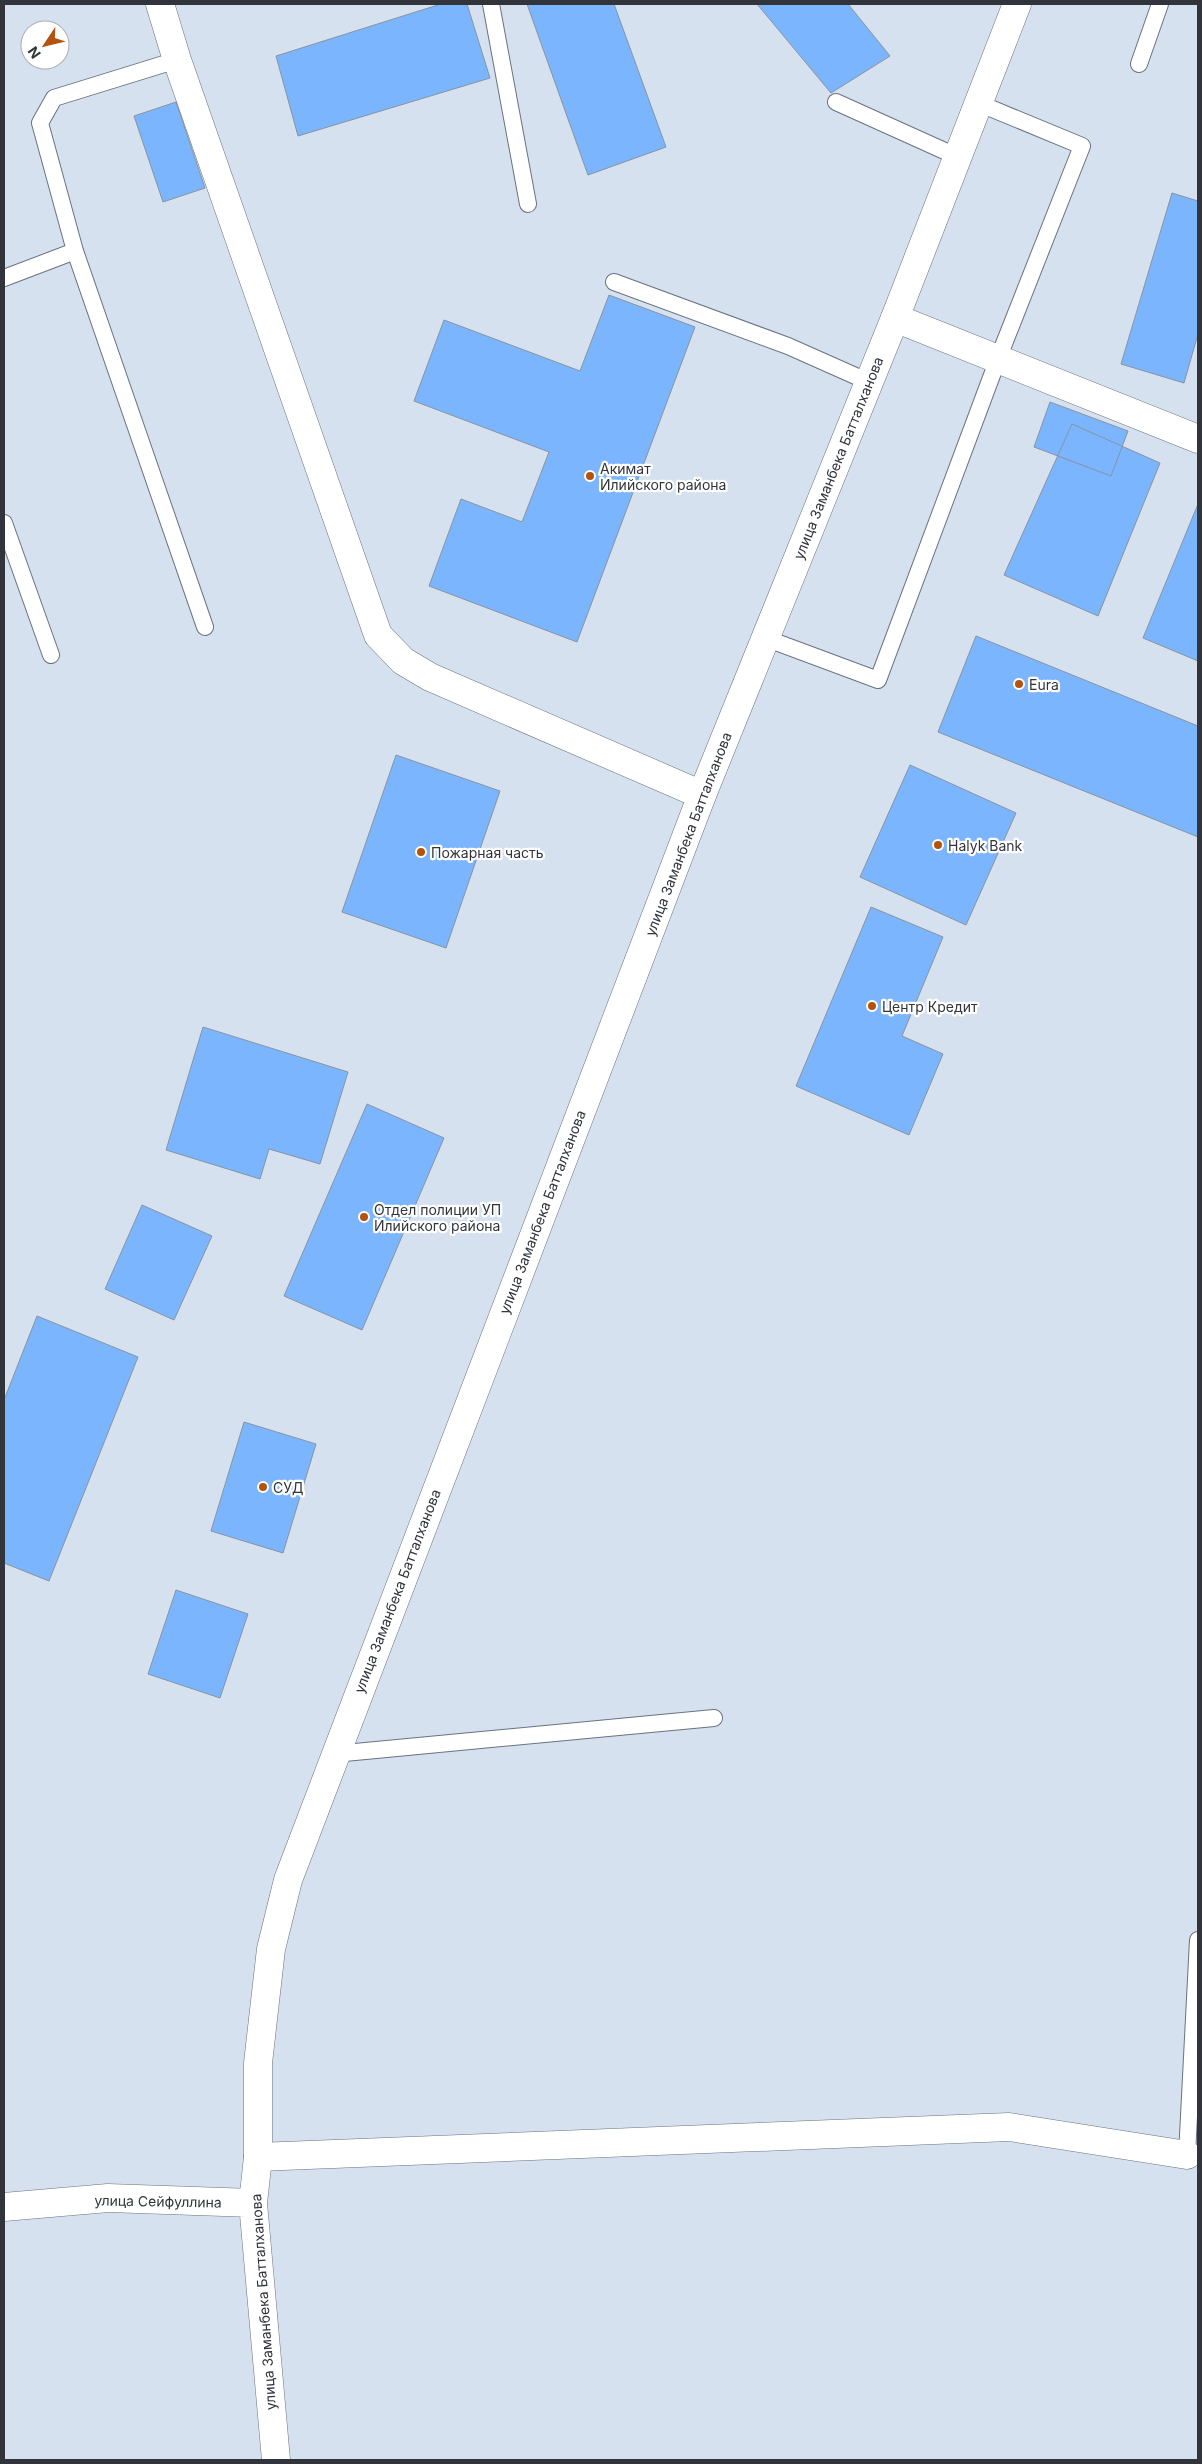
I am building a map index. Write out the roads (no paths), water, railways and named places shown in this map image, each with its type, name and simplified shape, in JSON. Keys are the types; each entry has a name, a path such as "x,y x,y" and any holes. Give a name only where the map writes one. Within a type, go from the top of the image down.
{"main road":[{"path":"160,4 177,60 378,635 402,661 430,677 702,795"},
{"name":"улица Заманбека Батталханова","path":"276,2460 253,2203 258,2156 258,2063 271,1949 288,1880 334,1754 702,795 896,318 1017,4"},
{"path":"896,318 1198,439"},
{"path":"258,2156 1009,2127 1187,2155"},
{"name":"улица Сейфуллина","path":"4,2207 108,2198 253,2203"}],"lane":[{"path":"491,4 528,204"},
{"path":"1139,64 1160,4"},
{"path":"177,60 54,98 40,123 75,251 206,627"},
{"path":"836,102 958,157"},
{"path":"765,638 878,680 998,359 1082,146 978,103"},
{"path":"4,278 75,251"},
{"path":"614,282 788,346 869,382"},
{"path":"4,523 51,655"},
{"path":"334,1754 714,1718"},
{"path":"1187,2155 1198,1940"}],"place":[{"name":"Акимат Илийского района","path":"590,476"},
{"name":"Eura","path":"1019,684"},
{"name":"Halyk Bank","path":"938,845"},
{"name":"Пожарная часть","path":"421,852"},
{"name":"Центр Кредит","path":"872,1006"},
{"name":"Отдел полиции УП Илийского района","path":"364,1217"},
{"name":"СУД","path":"263,1487"}]}
